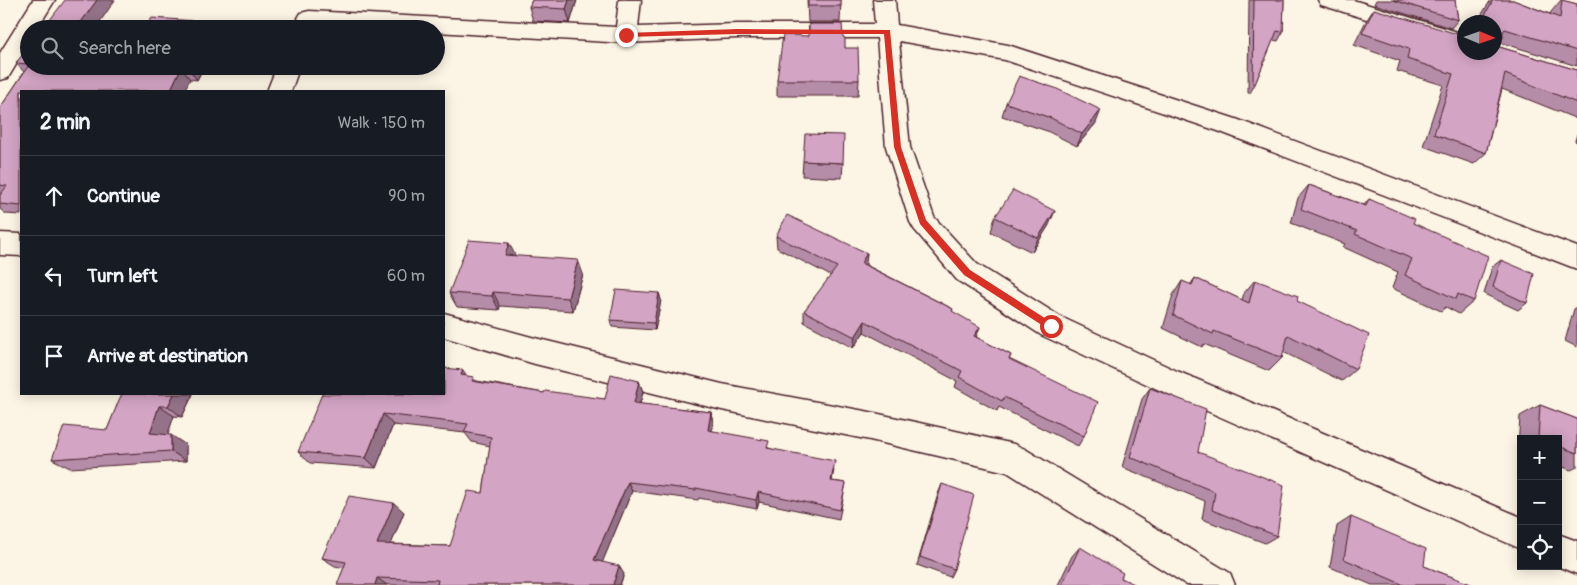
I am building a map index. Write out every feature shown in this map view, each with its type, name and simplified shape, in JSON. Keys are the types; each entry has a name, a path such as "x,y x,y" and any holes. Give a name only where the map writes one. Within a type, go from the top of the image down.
{"street":[{"path":"32,20 44,0"},
{"path":"626,35 630,0"},
{"path":"884,0 898,147 923,222 967,272 1051,326 1168,380 1517,531"},
{"path":"1328,0 1457,40"},
{"path":"310,16 377,20"},
{"path":"445,24 626,35 737,32 887,32 1008,53 1227,126 1577,258"},
{"path":"0,72 20,39"},
{"path":"279,90 285,75"},
{"path":"0,244 20,245"},
{"path":"445,325 535,351 722,397 870,426 1014,460 1218,585"},
{"path":"1562,552 1577,558"}],"building":[{"path":"65,0 97,0 83,20 50,20"},
{"path":"532,0 569,0 566,9 529,7"},
{"path":"808,0 841,0 841,6 808,6"},
{"path":"1254,0 1284,0 1283,32 1277,31 1255,84 1253,84"},
{"path":"1393,0 1455,0 1457,20"},
{"path":"1493,0 1513,0 1560,18 1562,0 1577,4 1577,51 1505,29 1502,38 1502,15 1485,15"},
{"path":"1374,9 1457,34 1457,60 1502,60 1502,48 1577,70 1577,103 1505,74 1486,153 1434,134 1453,74 1407,59 1409,49 1362,33"},
{"path":"152,18 182,20 150,20"},
{"path":"809,24 842,24 845,48 858,48 859,80 777,80 783,35 809,36"},
{"path":"22,75 178,75 170,90 20,90 20,206 0,204 0,195 7,186 0,185 0,108"},
{"path":"1019,76 1055,88 1101,110 1082,134 1051,118 1006,103"},
{"path":"805,134 844,135 843,163 803,161"},
{"path":"1309,185 1366,206 1369,199 1415,219 1413,223 1488,256 1474,301 1458,294 1456,299 1405,275 1412,259 1355,234 1357,231 1301,209"},
{"path":"1013,190 1055,211 1038,238 995,217"},
{"path":"787,215 867,253 861,263 953,309 952,311 980,327 974,336 1011,355 1009,359 1098,402 1084,436 1004,397 1002,401 959,377 962,371 865,321 855,337 804,311 837,267 776,236"},
{"path":"469,240 509,243 505,255 578,260 568,298 493,292 492,296 449,293"},
{"path":"1501,260 1534,274 1527,303 1493,287"},
{"path":"1195,278 1249,303 1255,280 1298,296 1297,301 1369,335 1356,369 1288,335 1282,358 1214,331 1213,334 1173,315 1182,281 1192,285"},
{"path":"616,290 659,293 654,323 610,320"},
{"path":"445,368 463,370 461,375 474,377 472,381 544,393 545,391 605,399 611,374 639,381 634,403 711,412 708,430 769,441 767,448 835,461 831,481 846,483 840,510 758,492 756,500 696,488 696,490 628,482 594,560 619,566 613,585 437,585 438,580 377,578 375,585 337,585 346,562 322,558 349,496 394,503 377,544 450,546 468,491 483,493 491,437 464,432 468,424 383,414 366,458 298,452 322,395 445,395"},
{"path":"1150,388 1206,409 1198,452 1284,485 1277,536 1212,510 1215,492 1130,457"},
{"path":"122,395 174,395 168,406 159,406 150,433 171,435 171,451 52,459 64,426 107,430"},
{"path":"1540,405 1577,419 1577,453 1562,447 1562,435 1538,435"},
{"path":"942,484 974,495 954,569 920,557"},
{"path":"1351,517 1426,549 1424,566 1473,585 1404,585 1344,559"},
{"path":"1080,547 1123,573 1121,578 1136,585 1062,585"}],"route":[{"path":"626,35 737,32 887,32 898,147 923,222 967,272 1051,326"}]}
